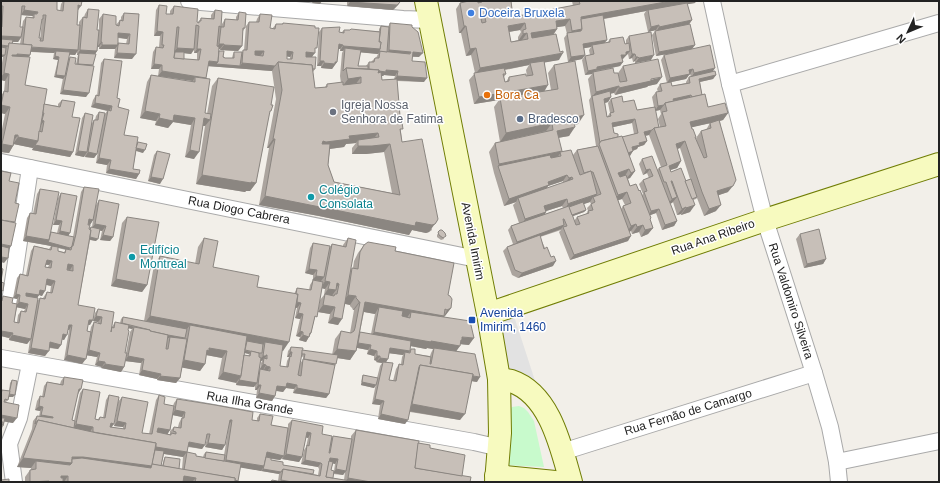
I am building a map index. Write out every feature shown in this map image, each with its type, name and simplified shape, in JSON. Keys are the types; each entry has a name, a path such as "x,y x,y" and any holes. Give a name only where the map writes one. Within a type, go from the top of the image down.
{"street":[{"path":"190,1 396,19 428,10"},
{"name":"Rua Valdomiro Silveira","path":"712,1 730,84 765,220 830,426 839,482"},
{"name":"Avenida Imirim","path":"428,10 488,314 499,379 500,448 496,479"},
{"path":"730,84 939,23"},
{"name":"Rua Diogo Cabrera","path":"1,162 477,259"},
{"name":"Rua Ana Ribeiro","path":"488,314 765,220 939,164"},
{"path":"10,302 30,168"},
{"name":"Rua Ilha Grande","path":"1,358 500,448"},
{"path":"14,482 5,448 19,418 30,364"},
{"name":"Rua Fernão de Camargo","path":"562,452 814,372"},
{"path":"499,379 510,380 521,385 537,398 544,408 562,452 570,482"},
{"path":"837,462 939,440"},
{"path":"496,479 555,482"}],"green space":[{"path":"519,406 528,412 534,421 544,467 504,465 508,413 512,407"}],"shaded area":[{"path":"513,313 539,393 509,393 496,317"}],"building":[{"path":"1,1 57,1 57,10 63,11 64,1 82,1 81,6 78,5 77,25 80,25 78,50 31,47 32,45 23,44 26,17 34,18 34,14 37,14 38,12 24,10 25,6 22,6 20,27 23,27 21,37 1,36 3,6 1,6","holes":["43,15 46,15 43,41 40,41 41,38 39,38 42,19"]},
{"path":"350,1 401,1 397,5"},
{"path":"469,1 478,1 478,3 482,1 511,1 513,17 580,4 579,1 671,1 581,17 582,29 572,31 570,19 556,21 557,29 531,33 532,38 556,34 560,52 563,51 563,53 480,68 476,48 470,49 460,3","holes":["485,18 486,22 482,23 481,19","525,23 526,29 523,30 523,34 527,33 528,39 511,42 508,26"]},
{"path":"687,3 692,20 659,27 659,25 651,27 648,10"},
{"path":"159,5 167,6 166,14 173,14 174,6 198,9 197,22 199,23 201,18 214,19 215,10 222,11 221,27 219,26 217,46 219,47 218,62 209,61 206,78 162,71 162,65 154,64 156,47 163,48 164,45 162,45 163,32 157,31","holes":["196,25 199,26 197,49 201,49 199,60 174,58 177,27 179,27 177,48 194,49"]},
{"path":"88,9 99,10 97,51 80,50 83,17 87,18"},
{"path":"239,12 246,13 242,46 219,44 221,27 224,27 225,19 238,20"},
{"path":"124,13 139,14 136,54 117,53 118,45 102,45 103,14 116,16 116,25 119,26 120,20 123,21","holes":["118,33 130,34 129,44 118,43"]},
{"path":"260,14 272,15 270,28 275,29 276,24 283,23 315,26 315,28 319,28 315,53 306,52 306,57 316,57 315,69 313,69 312,65 278,62 275,66 242,63 243,50 247,50 249,22 259,22","holes":["255,51 264,51 263,56 255,55","287,51 293,52 292,59 287,59"]},
{"path":"603,15 607,40 583,44 585,55 571,57 567,33 581,31 581,19"},
{"path":"390,23 412,25 412,27 418,32 423,53 413,52 412,61 425,62 427,78 397,76 398,71 386,70 386,72 369,69 369,62 374,62 375,58 379,58 380,51 410,54 411,52 389,50"},
{"path":"690,24 695,45 659,52 655,31"},
{"path":"381,26 389,27 387,52 379,51 381,42 379,42"},
{"path":"340,27 339,32 344,33 344,30 351,29 380,32 380,49 343,46 339,44 337,62 335,62 335,64 320,61 322,28"},
{"path":"651,32 654,55 639,58 636,57 635,54 632,54 629,36"},
{"path":"623,37 625,44 629,43 630,51 626,52 626,55 621,55 623,62 597,67 597,69 588,71 585,56 594,54 592,45 610,42 610,39"},
{"path":"1,39 13,40 12,44 9,43 8,46 1,45"},
{"path":"9,43 32,45 30,55 17,54 12,56 30,57 25,85 47,89 38,141 15,135 13,146 2,144 10,107 1,105 4,91 8,92 9,74 4,73"},
{"path":"710,45 715,68 694,73 693,69 689,70 690,74 670,78 664,55"},
{"path":"1,47 6,48 5,55 1,55"},
{"path":"345,48 361,50 358,66 368,66 368,69 346,68 343,71"},
{"path":"56,51 70,52 65,76 56,75 59,57 55,56"},
{"path":"219,51 224,51 223,57 225,58 234,58 234,52 242,52 240,66 216,64 218,62"},
{"path":"175,52 184,52 184,59 174,58"},
{"path":"79,53 96,54 93,65 78,64"},
{"path":"70,57 76,58 75,64 94,66 89,93 63,90"},
{"path":"104,59 122,61 117,98 120,99 118,107 129,110 124,135 138,137 133,169 140,170 139,174 109,169 111,160 99,158 108,110 111,111 112,106 95,103 96,95 99,96"},
{"path":"658,59 662,77 651,79 651,81 619,88 619,86 596,92 593,72 613,68 614,73 618,73 620,82 627,81 623,66"},
{"path":"544,61 548,85 479,97 474,73 504,68 506,74 503,74 505,82 509,81 509,77 526,74 526,76 533,75 530,63"},
{"path":"575,61 584,115 573,118 575,127 557,131 562,151 499,164 495,143 553,130 552,123 506,133 500,98 558,89 554,65"},
{"path":"278,62 312,65 315,88 327,87 327,84 343,82 343,85 361,83 361,77 348,79 346,68 379,70 378,73 381,72 382,80 397,79 400,116 403,129 400,129 402,142 422,139 438,219 435,224 432,225 416,222 415,226 265,196 282,90","holes":["378,133 379,137 358,140 358,146 390,144 400,195 334,182 328,165 330,144 322,144 323,141 326,142 350,139 349,136"]},
{"path":"715,71 716,75 699,79 702,95 692,97 691,95 673,99 674,101 658,106 656,92 662,91 660,84 671,82 672,86 690,83 689,77"},
{"path":"151,75 195,82 195,77 210,79 205,113 211,114 210,120 204,118 199,152 190,150 195,118 174,115 173,121 159,118 160,114 145,111"},
{"path":"218,78 274,87 271,105 273,105 270,111 256,183 202,175"},
{"path":"610,91 611,97 604,99 607,117 611,116 610,113 614,112 611,99 622,96 623,102 634,100 637,110 655,107 659,128 654,128 644,132 647,141 632,147 633,151 628,153 622,137 638,133 635,119 612,123 614,133 618,134 618,137 601,141 600,143 592,96"},
{"path":"705,94 708,107 725,103 728,113 690,122 692,129 704,158 707,157 701,131 711,128 710,123 719,120 736,180 733,186 717,191 721,205 709,209 685,141 676,144 681,161 669,166 671,172 681,168 695,205 682,209 672,181 677,197 672,199 659,168 667,165 654,128 666,126 662,112 667,111 665,103"},
{"path":"62,100 75,102 72,117 80,118 73,152 35,145 38,141 39,131 42,132 44,121 42,120 44,104 60,107"},
{"path":"99,112 105,113 97,154 88,152 94,120 98,120"},
{"path":"85,113 93,115 87,152 78,151"},
{"path":"622,136 635,171 631,173 629,169 618,173 620,177 626,175 630,186 636,184 639,191 640,190 651,218 653,228 645,230 643,225 637,227 636,224 631,226 623,206 631,203 627,192 618,195 599,144 601,141"},
{"path":"138,142 147,144 145,150 136,148"},
{"path":"598,146 631,236 574,255 563,227 567,226 563,219 564,225 517,242 511,226 569,206 576,225 580,224 577,217 593,210 591,204 595,202 593,197 601,194 593,172 591,171 584,173 577,150"},
{"path":"571,150 580,175 591,171 597,194 568,204 567,199 544,206 546,212 525,219 518,198 573,179 572,177 569,178 567,175 548,182 549,185 509,199 498,166 550,155 551,158 561,156 560,152"},
{"path":"157,151 170,154 163,179 151,177"},
{"path":"652,156 677,221 665,225 659,209 651,211 644,192 647,191 643,180 653,176 650,169 646,170 642,159"},
{"path":"1,171 11,173 9,181 19,183 15,203 19,204 15,222 1,220"},
{"path":"691,179 697,197 692,199 685,181"},
{"path":"84,187 99,189 93,220 89,219 88,225 90,225 89,229 91,230 78,305 95,308 93,320 89,320 87,331 91,332 86,359 67,355 72,325 69,325 67,335 63,334 61,345 50,342 49,351 31,348 40,298 45,299 47,292 52,293 55,281 47,279 45,291 40,290 39,295 26,293 26,296 38,298 31,339 1,331 1,301 3,296 13,298 12,303 17,304 14,322 19,323 21,311 26,312 28,304 19,302 20,295 16,294 20,274 28,276 34,246 51,250 52,246 58,247 58,251 65,253 66,249 71,250 76,234","holes":["47,260 52,261 51,268 45,267","68,264 73,265 73,271 67,270"]},
{"path":"40,189 59,192 49,240 26,236 30,213 36,214"},
{"path":"61,193 77,196 70,233 60,231 62,221 56,220"},
{"path":"99,200 119,204 113,237 103,235 106,226 95,224"},
{"path":"583,202 586,210 572,215 569,207"},
{"name":"Edifício Montreal","path":"127,217 159,222 147,285 116,279"},
{"path":"1,220 16,223 11,246 1,244"},
{"path":"91,227 100,229 98,239 90,237"},
{"path":"819,229 826,259 807,264 800,234"},
{"path":"440,230 445,233 446,236 443,238 439,235 438,232"},
{"path":"51,232 74,237 72,246 70,248 48,242"},
{"path":"540,235 544,249 547,247 551,257 554,256 556,261 522,273 515,270 507,247"},
{"path":"204,238 218,241 213,267 259,276 257,287 298,294 289,342 150,316 160,256 199,264"},
{"path":"348,238 356,240 342,319 333,317 335,307 323,305 325,294 334,296 337,294 339,284 337,283 336,290 328,289 330,282 325,281 332,244 346,247"},
{"path":"368,242 396,247 395,251 454,263 448,295 452,299 451,308 447,310 445,309 444,316 365,302 356,351 337,349 341,331 351,333 355,328 360,302 356,296 348,295 352,268 358,269 360,252 364,245"},
{"path":"313,243 330,246 324,277 316,276 317,270 309,269"},
{"path":"1,246 9,248 8,258 1,257"},
{"path":"1,268 3,269 1,281"},
{"path":"313,280 323,282 317,317 315,316 309,337 303,335 303,332 300,331 303,314 298,313 301,303 297,302 298,294 296,294 297,288 311,290"},
{"path":"1,282 4,283 3,291 1,290"},
{"path":"379,307 403,311 402,316 410,318 411,312 470,321 474,338 462,337 460,346 374,332"},
{"path":"98,309 114,312 111,332 112,327 114,328 115,322 129,325 125,353 127,353 124,367 105,364 105,362 98,361 100,353 89,350 94,322 101,324 102,317 96,316"},
{"path":"123,317 187,329 185,338 150,331 122,323"},
{"path":"190,325 247,336 241,376 223,372 227,351 209,348 209,351 207,350 205,364 184,360"},
{"path":"134,327 168,335 166,349 168,349 170,337 187,339 180,378 160,376 161,374 142,370 144,359 128,356"},
{"path":"360,332 411,341 410,351 390,348 388,359 380,358 380,356 377,356 377,351 370,349 371,345 358,343"},
{"path":"247,341 263,344 262,353 245,350"},
{"path":"265,342 283,345 280,366 288,367 292,352 290,352 291,347 303,348 298,375 301,376 303,359 335,365 329,394 297,388 297,385 287,383 286,387 277,386 275,396 259,393 261,385 258,385 260,369 270,371 270,367 263,364 264,358 267,359 267,355 263,356"},
{"path":"434,348 475,354 480,377 473,376 473,374 420,365 408,420 381,414 384,401 375,399 383,362 393,363 389,380 396,381 399,364 403,365 405,352 410,353 411,349 415,349 415,354 431,357 431,364"},
{"path":"302,350 338,355 336,364 304,359 305,354 302,354"},
{"path":"251,351 259,353 259,357 261,358 257,383 239,380 244,355 250,356"},
{"path":"420,365 473,374 465,414 412,404"},
{"path":"363,375 378,378 376,385 362,382"},
{"path":"64,377 83,380 81,389 79,389 72,420 75,421 74,428 38,420 35,424 37,416 53,418 41,415 43,407 39,406 40,396 44,397 47,382 63,385"},
{"path":"12,380 17,381 15,395 9,394"},
{"path":"83,389 100,392 95,419 99,420 100,417 105,418 109,395 119,397 114,424 111,423 110,427 125,429 126,423 117,421 122,397 148,402 142,433 152,434 159,395 165,397 164,404 174,406 170,430 158,428 157,432 171,435 171,433 176,434 176,432 173,431 174,427 181,428 182,418 184,418 185,412 175,410 177,399 253,412 252,420 259,421 260,414 273,416 271,425 288,428 284,456 267,452 264,466 226,460 232,420 230,420 225,445 208,443 210,434 207,434 205,445 189,442 187,452 156,447 156,443 93,432 93,427 76,424"},
{"path":"2,390 10,391 8,400 5,399 4,402 19,405 17,418 1,415"},
{"path":"1,418 5,418 3,426 1,426 3,422 1,422"},
{"path":"38,420 97,433 156,443 152,466 83,457 72,457 72,463 23,458"},
{"path":"292,420 323,426 322,434 332,436 329,453 333,436 352,439 346,471 336,469 338,459 330,458 326,477 357,482 292,482 281,480 283,469 320,476 322,464 305,460 307,445 309,446 311,433 307,432 302,457 286,454"},
{"path":"356,430 419,441 415,468 471,477 470,482 371,482 348,478"},
{"path":"418,443 430,445 430,448 465,455 462,476 415,468"},
{"path":"155,450 164,451 161,466 152,464"},
{"path":"187,452 196,454 196,456 241,464 238,481 235,480 235,478 184,470"},
{"path":"206,452 225,455 224,461 205,458"},
{"path":"165,457 180,459 179,469 163,466"},
{"path":"266,457 271,458 271,460 283,462 283,465 314,470 313,474 283,469 281,472 263,469"},
{"path":"82,458 151,468 152,464 235,478 235,482 195,482 196,478 184,476 183,482 68,482 68,476 61,476 61,478 63,478 63,482 30,482 30,470 36,469 36,461 70,465 72,463 72,459"},
{"path":"329,461 333,462 331,470 334,471 333,478 326,477"},
{"path":"9,479 9,482 1,482 1,480"},
{"path":"272,480 282,482 271,482"}],"place":[{"name":"Doceira Bruxela","path":"471,13"},
{"name":"Bora Ca","path":"487,95"},
{"name":"Igreja Nossa Senhora de Fatima","path":"333,112"},
{"name":"Bradesco","path":"520,119"},
{"name":"Colégio Consolata","path":"311,197"},
{"name":"Edifício Montreal","path":"132,257"},
{"name":"Avenida Imirim, 1460","path":"472,320"}]}
